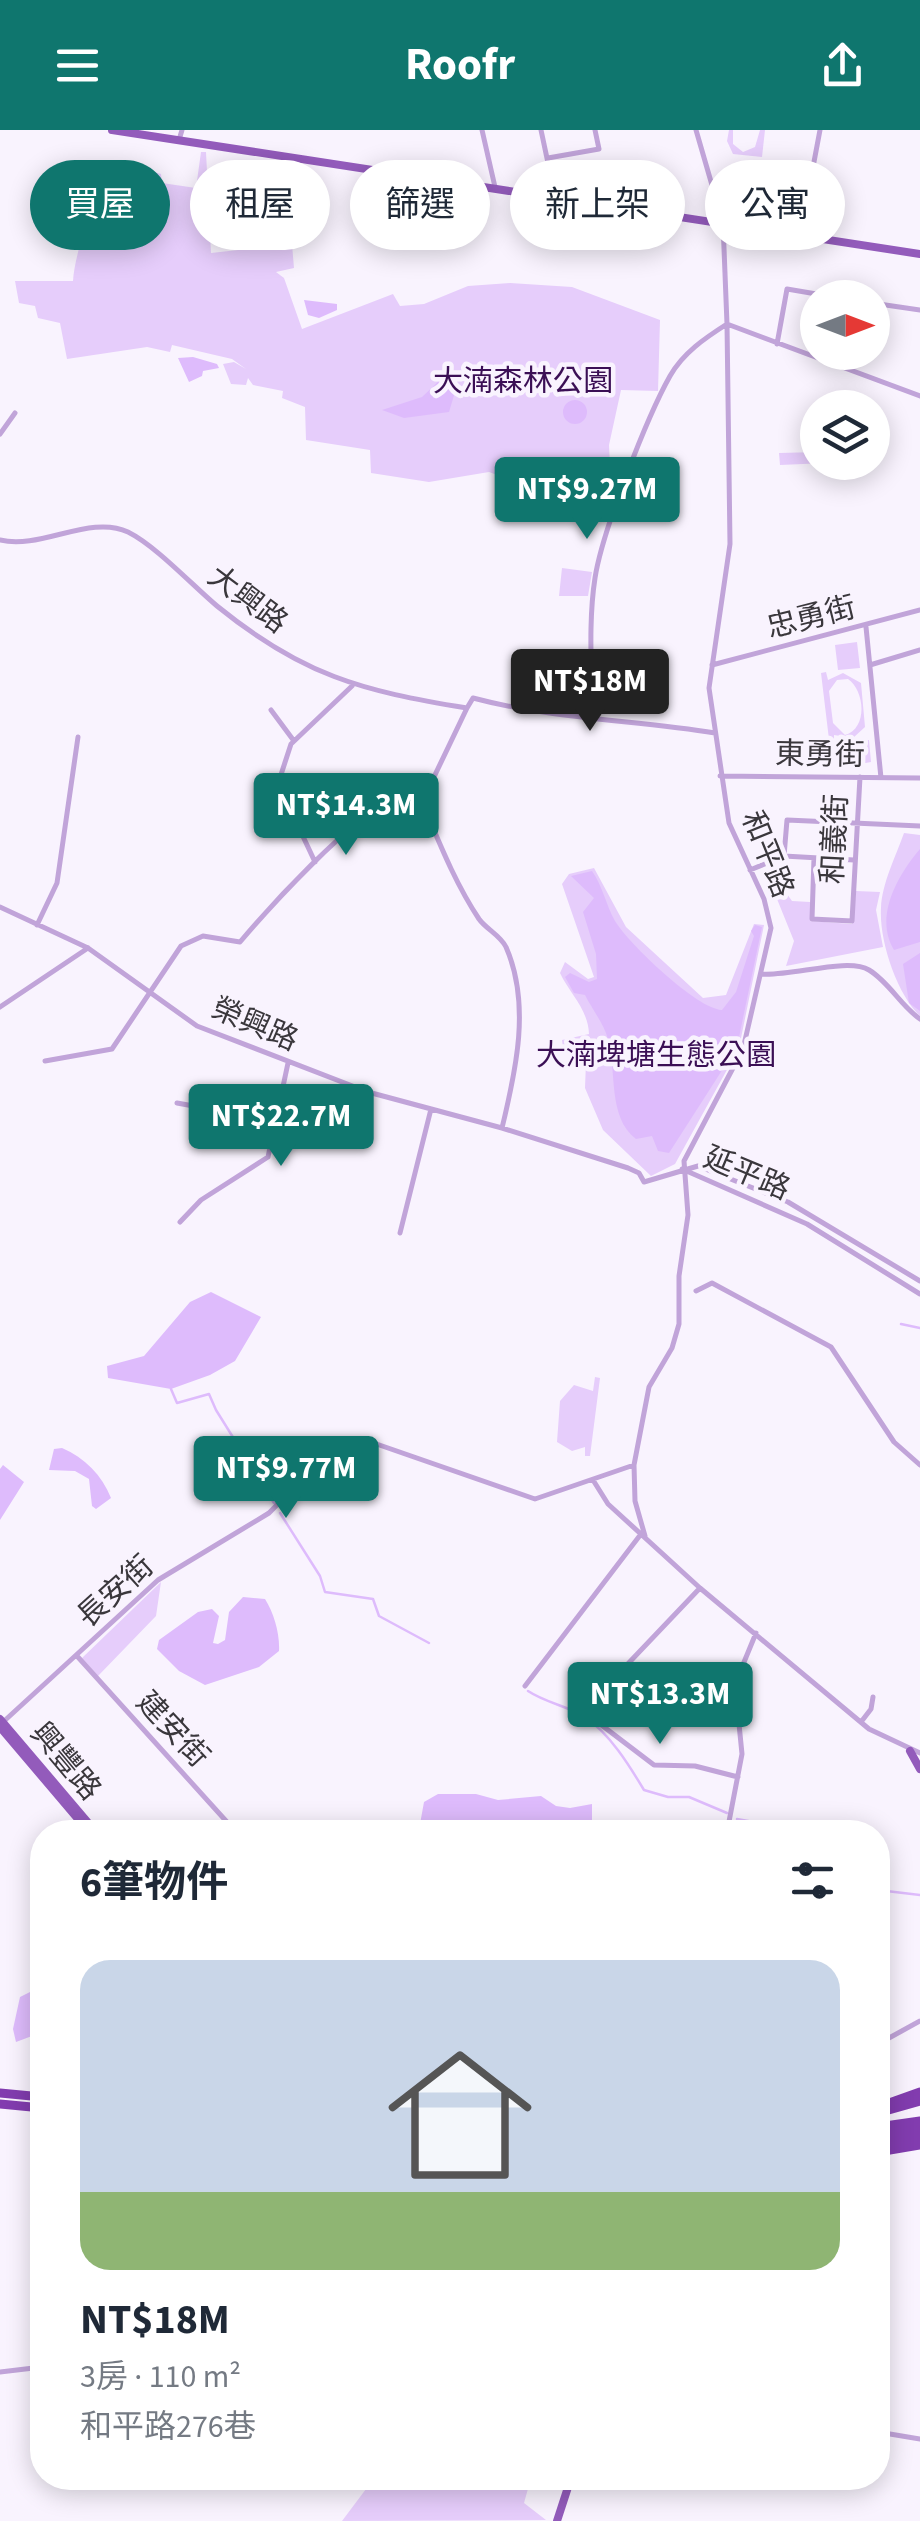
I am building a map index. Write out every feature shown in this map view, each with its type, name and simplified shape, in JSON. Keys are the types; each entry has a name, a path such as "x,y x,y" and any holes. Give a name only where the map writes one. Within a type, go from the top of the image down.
{"highway":[{"path":"0,2093 30,2096"},
{"path":"890,2107 920,2098"},
{"path":"0,2104 30,2107"},
{"path":"890,2125 920,2121"},
{"path":"890,2136 920,2137"},
{"path":"890,2146 920,2137"}],"main road":[{"path":"112,130 510,189"},
{"path":"845,243 920,254"},
{"name":"興豐路","path":"1,1723 78,1820"},
{"name":"興豐路","path":"1,1723 86,1820"},
{"path":"915,1752 920,1769"},
{"path":"555,2521 565,2490"}],"street":[{"path":"179,140 182,130"},
{"path":"482,130 495,187"},
{"path":"542,130 548,158 599,149 594,130"},
{"name":"和平路","path":"696,130 705,161"},
{"path":"814,160 820,130"},
{"name":"和平路","path":"682,1169 743,1050 772,928 729,823 709,688 730,544 724,250"},
{"path":"777,344 786,289 800,291"},
{"path":"890,306 920,310"},
{"path":"592,716 592,600 598,564 666,384 690,350 726,324 920,396"},
{"path":"0,434 15,414"},
{"name":"大興路","path":"0,540 19,543 103,529 129,533 249,632 315,673 352,686 467,708"},
{"name":"忠勇街","path":"712,665 920,610"},
{"path":"866,627 881,778"},
{"path":"870,665 920,650"},
{"path":"276,794 294,741 352,686"},
{"path":"502,1128 519,1060 516,999 506,947 480,920 452,873 422,802 467,708 473,698 536,714 592,716 715,734"},
{"path":"272,710 294,741"},
{"path":"36,926 57,883 78,737"},
{"name":"東勇街","path":"720,776 920,778"},
{"path":"276,794 316,778"},
{"name":"和義街","path":"814,858 812,919 852,921 860,778"},
{"path":"286,806 321,790"},
{"path":"276,794 293,815 315,863"},
{"path":"293,815 325,800"},
{"path":"45,1062 112,1049 181,946 203,936 240,942 315,863 391,802 422,802"},
{"path":"784,856 787,820 920,826"},
{"path":"750,870 784,856 854,860"},
{"name":"榮興路","path":"0,907 88,948 197,1026 288,1062 368,1092 502,1128 628,1168 640,1173 644,1182 682,1169"},
{"path":"0,1007 88,948"},
{"path":"761,974 782,976 857,965 871,971 920,1019"},
{"path":"180,1222 202,1200 268,1157 288,1062"},
{"path":"177,1103 276,1121"},
{"path":"400,1233 431,1109"},
{"name":"延平路","path":"682,1169 698,1166 774,1195 920,1280"},
{"path":"644,1534 636,1500 634,1465 650,1387 672,1348 679,1324 679,1276 688,1215 682,1169"},
{"name":"延平路","path":"682,1169 807,1224 920,1294"},
{"path":"696,1291 712,1284 831,1347 894,1442 920,1465"},
{"name":"長安街","path":"1,1723 158,1580 269,1513 310,1467 344,1443 365,1440 535,1499 593,1480 621,1466 634,1465"},
{"path":"593,1480 608,1504 700,1588 860,1722 915,1752"},
{"path":"524,1686 644,1534"},
{"path":"700,1588 583,1711 654,1765 695,1766 738,1777"},
{"path":"729,1820 742,1742 735,1684 756,1633"},
{"name":"建安街","path":"77,1656 225,1820"},
{"path":"860,1722 871,1709 872,1698"},
{"path":"890,2037 920,2021"},
{"path":"0,2372 30,2368"},
{"path":"890,2434 920,2439"}],"green space":[{"path":"729,130 733,130 733,144 743,152 755,147 760,130 765,130 762,157 733,154 727,141"},
{"name":"大湳森林公園","path":"170,184 190,187 190,250 292,250 294,268 276,272 284,278 302,329 393,294 400,306 424,304 468,286 510,283 572,287 660,320 658,391 621,390 609,445 611,488 604,486 602,477 560,473 559,489 548,494 489,472 429,482 371,473 370,450 306,440 305,407 282,398 283,391 253,385 248,378 246,385 231,384 223,364 234,362 246,369 232,359 172,345 170,352 147,347 67,359 60,323 38,318 35,306 19,303 15,281 73,281 79,250 170,250"},
{"path":"800,452 800,464 780,465 779,453"},
{"path":"562,568 592,572 588,596 559,596"},
{"path":"857,642 860,668 838,670 835,645"},
{"path":"826,672 828,680 843,673 861,683 865,727 853,738 834,735 834,741 869,740 871,762 838,768 836,756 831,756 821,673","holes":["848,679 861,700 861,717 858,725 845,735 833,723 829,691 837,680"]},
{"path":"904,833 920,835 920,1016 897,981 881,921 884,889"},
{"name":"大湳埤塘生態公園","path":"594,868 626,927 703,998 726,995 754,924 764,925 739,1048 675,1164 651,1176 603,1130 585,1088 586,1062 563,1048 562,1040 589,1034 582,1009 560,973 565,962 588,979 594,977 562,884 569,874"},
{"path":"856,891 880,892 876,910 883,947 786,966 794,941 777,899 787,894 792,901 810,902 810,921 852,924"},
{"path":"595,1377 600,1378 590,1456 585,1456 585,1447 572,1451 557,1442 560,1401 574,1385 593,1391"},
{"path":"161,1582 156,1616 98,1676 82,1658"},
{"path":"365,2490 528,2490 524,2503 546,2520 342,2521"}],"shaded area":[{"path":"304,300 337,304 337,310 319,318 308,315"},
{"path":"193,357 219,368 203,371 202,376 189,382 178,358"},
{"path":"442,378 455,392 449,412 404,418 382,410 422,397"},
{"path":"575,400 584,403 584,421 575,424 566,421 563,412 566,403"},
{"path":"920,849 920,942 894,950 888,937 887,911 896,884"},
{"name":"大湳埤塘生態公園","path":"592,871 623,931 664,974 711,1007 722,1010 736,992 754,936 751,931 755,925 762,927 737,1047 669,1153 658,1151 652,1136 636,1139 627,1130 617,1106 606,1033 585,995 574,993 565,977 570,973 589,982 597,979 596,954 583,912 594,898 571,876"},
{"path":"920,953 920,1011 909,1003 903,964"},
{"path":"211,1292 261,1317 235,1361 171,1389 108,1378 107,1366 144,1356 190,1302"},
{"path":"62,1448 92,1468 111,1498 96,1509 92,1506 89,1479 75,1471 49,1470 54,1449"},
{"path":"3,1465 24,1482 0,1520 0,1469"},
{"path":"243,1597 265,1599 277,1631 279,1651 259,1667 205,1685 179,1671 157,1649 159,1640 198,1612 212,1609 219,1616 213,1643 225,1640 229,1612"},
{"path":"438,1794 476,1794 498,1800 541,1796 556,1806 592,1804 592,1820 421,1820 424,1802"},
{"path":"30,1992 30,2037 16,2042 13,2029 20,1997"}],"waterway":[{"path":"901,1324 920,1328"},
{"path":"171,1389 177,1403 209,1394 274,1503"},
{"path":"280,1513 320,1576 325,1592 373,1599 379,1616 429,1643"},
{"path":"528,1691 594,1724 618,1750 644,1790 668,1797 689,1797 727,1813"},
{"path":"737,1819 742,1820"},
{"path":"890,1891 920,1895"}]}
